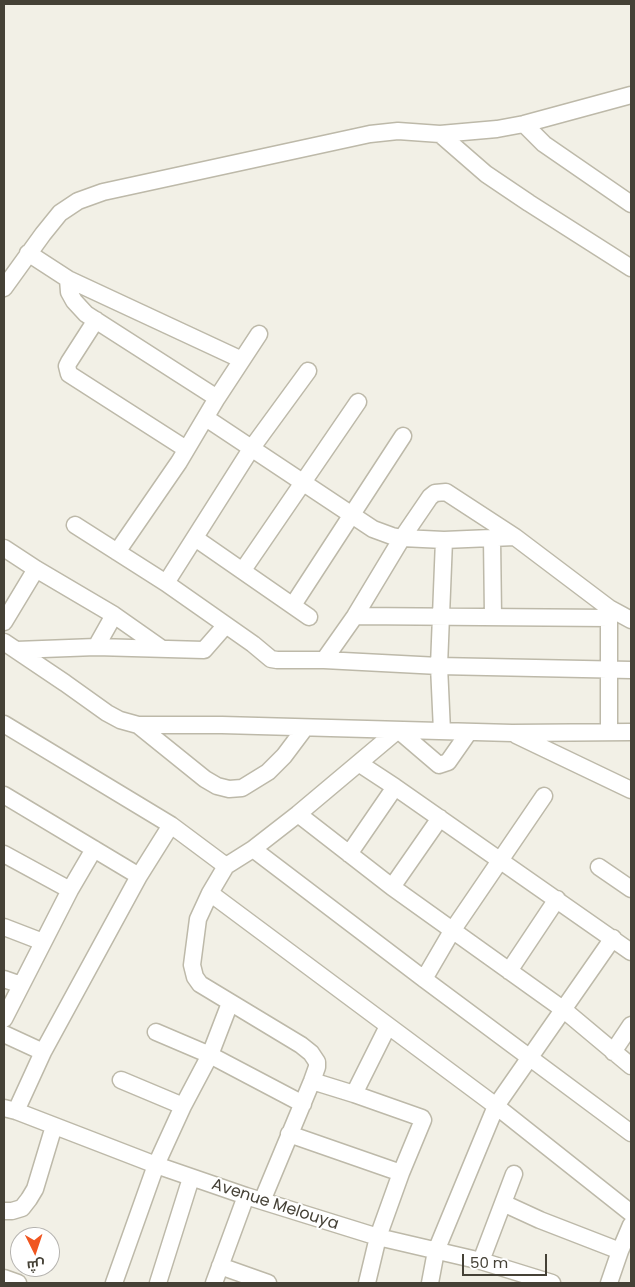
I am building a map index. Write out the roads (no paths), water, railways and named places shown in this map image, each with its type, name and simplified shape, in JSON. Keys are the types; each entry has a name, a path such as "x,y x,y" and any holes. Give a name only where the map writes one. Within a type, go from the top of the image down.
{"street":[{"path":"4,288 28,253 60,214 78,201 104,192 370,134 398,131 440,134 497,129 524,124 631,95"},
{"path":"524,124 544,144 631,204"},
{"path":"440,134 486,174 631,268"},
{"path":"28,253 68,279 242,360"},
{"path":"68,279 69,292 74,301 96,320 217,398"},
{"path":"96,320 69,362 67,366 69,374 186,448"},
{"path":"117,552 179,462 217,398 259,334"},
{"path":"166,583 251,449 308,371"},
{"path":"243,570 358,402"},
{"path":"206,418 373,530 402,538 444,540 515,537"},
{"path":"293,605 403,436"},
{"path":"324,660 355,616 402,538 430,497 435,493 446,492 515,537 609,613"},
{"path":"75,525 166,583 253,644 271,659 439,666 631,670"},
{"path":"195,538 309,616"},
{"path":"492,538 493,616"},
{"path":"442,731 439,666 444,540"},
{"path":"4,548 114,616 161,648"},
{"path":"4,622 36,569"},
{"path":"355,616 493,616 609,613 631,620"},
{"path":"609,613 609,732"},
{"path":"96,647 114,616"},
{"path":"10,646 204,650 225,626"},
{"path":"10,646 107,713 120,720 138,725 222,725 512,733 631,732"},
{"path":"4,724 170,824 226,866"},
{"path":"138,725 205,779 217,786 229,789 242,788 268,772 284,756 305,728"},
{"path":"398,730 439,764 448,762 469,732"},
{"path":"262,1201 312,1081 317,1068 316,1062 311,1053 301,1045 200,984 195,977 192,965 198,919 210,893 226,866 253,849 298,814 360,764 398,730"},
{"path":"512,733 631,790"},
{"path":"360,764 395,786 631,952"},
{"path":"348,854 395,786"},
{"path":"4,795 139,876"},
{"path":"424,979 452,931 544,796"},
{"path":"298,814 392,887 564,1010 631,1066"},
{"path":"392,887 440,818"},
{"path":"10,1110 139,876 170,824"},
{"path":"4,1019 70,890 94,849"},
{"path":"253,849 631,1133"},
{"path":"4,854 70,890"},
{"path":"599,867 631,889"},
{"path":"210,893 496,1106 631,1213"},
{"path":"509,971 557,899"},
{"path":"4,927 43,942"},
{"path":"430,1283 436,1251 496,1106 613,938"},
{"path":"4,979 21,985"},
{"path":"114,1283 156,1165 182,1106 210,1056 230,1003"},
{"path":"612,1052 631,1025"},
{"path":"354,1094 388,1026"},
{"path":"156,1032 210,1056 303,1104"},
{"path":"4,1034 43,1052"},
{"path":"121,1080 182,1106"},
{"path":"312,1081 423,1119 422,1126 401,1172 378,1237 367,1283"},
{"name":"Avenue Melouya","path":"10,1110 191,1178 246,1196 378,1237 481,1261 552,1283"},
{"path":"4,1211 22,1208 35,1189 54,1126"},
{"path":"289,1134 401,1172"},
{"path":"481,1261 514,1174"},
{"path":"158,1283 191,1178"},
{"path":"214,1283 246,1196"},
{"path":"503,1203 540,1220 627,1237 610,1283"},
{"path":"220,1266 268,1283"},
{"path":"4,1278 18,1283"}]}
